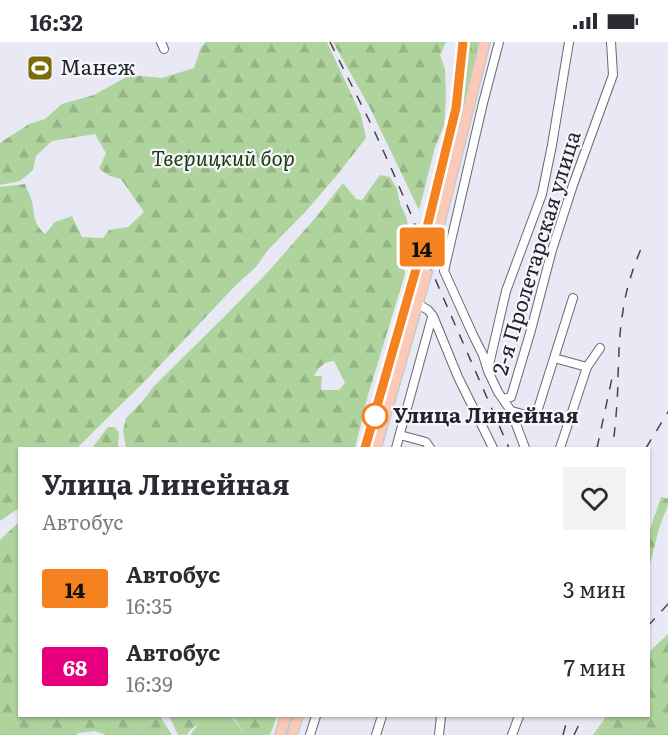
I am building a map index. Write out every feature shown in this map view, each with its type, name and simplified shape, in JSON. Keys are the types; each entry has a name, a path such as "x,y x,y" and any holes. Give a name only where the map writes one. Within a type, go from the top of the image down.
{"main road":[{"path":"365,447 422,248 456,108 463,42"},
{"path":"376,447 458,155 485,42"},
{"path":"280,735 286,717"},
{"path":"292,735 298,717"}],"street":[{"path":"499,42 444,271 483,355 488,371 511,411 525,447"},
{"path":"488,371 506,291 542,194 569,42"},
{"name":"2-я Пролетарская улица","path":"503,399 511,397 552,250 573,185 614,75 611,42"},
{"path":"511,411 529,416 537,412 573,298"},
{"path":"418,304 433,316 458,377 493,447"},
{"path":"396,447 433,316"},
{"path":"560,447 586,367 600,348"},
{"path":"554,358 586,367"},
{"path":"400,435 426,442 429,447"},
{"path":"310,735 316,717"},
{"path":"376,735 382,717"},
{"path":"439,735 441,717"},
{"path":"512,735 519,717"}],"green space":[{"name":"Тверицкий бор","path":"206,42 327,42 361,115 366,138 337,175 268,250 256,267 78,447 18,447 18,509 0,521 0,187 25,184 36,223 45,234 55,222 72,216 82,237 103,238 109,230 128,227 144,212 121,179 110,176 99,169 106,153 95,134 52,141 36,156 33,170 20,181 0,185 0,143 29,124 45,119 62,104 94,95 130,75 162,78 194,68 201,47"},
{"path":"333,42 446,42 440,55 445,69 444,126 435,147 419,210 370,108"},
{"path":"466,42 481,42 428,256 426,251 460,114"},
{"name":"Тверицкий бор","path":"380,175 390,177 397,189 410,234 404,255 405,274 368,395 355,447 126,447 123,431 126,418 154,386 267,273 343,183 356,199 362,200","holes":["334,361 345,383 339,390 321,390 322,376 314,376 327,362"]},
{"path":"108,427 114,427 119,432 118,447 93,447"},
{"path":"661,497 668,499 650,564 650,530"},
{"path":"18,523 18,717 161,717 172,735 106,735 95,731 77,735 0,735 0,540"},
{"path":"668,634 668,735 593,735 605,717 650,717 650,651"},
{"path":"169,717 208,717 187,735 178,735"},
{"path":"208,717 230,717 245,735 190,735 200,722"},
{"path":"231,717 277,717 270,735 245,735 235,719"}],"railway":[{"path":"330,42 392,170 429,265 509,447"},
{"path":"614,437 619,343 624,302 643,244"},
{"path":"597,447 612,378"},
{"path":"647,447 668,412"},
{"path":"650,624 668,604"},
{"path":"563,735 568,717"},
{"path":"574,735 583,717"}],"bus line":[{"name":"14","path":"365,447 402,323 456,108 463,42"}],"place":[{"name":"Манеж","path":"40,68"},
{"name":"Улица Линейная","path":"375,416"}]}
